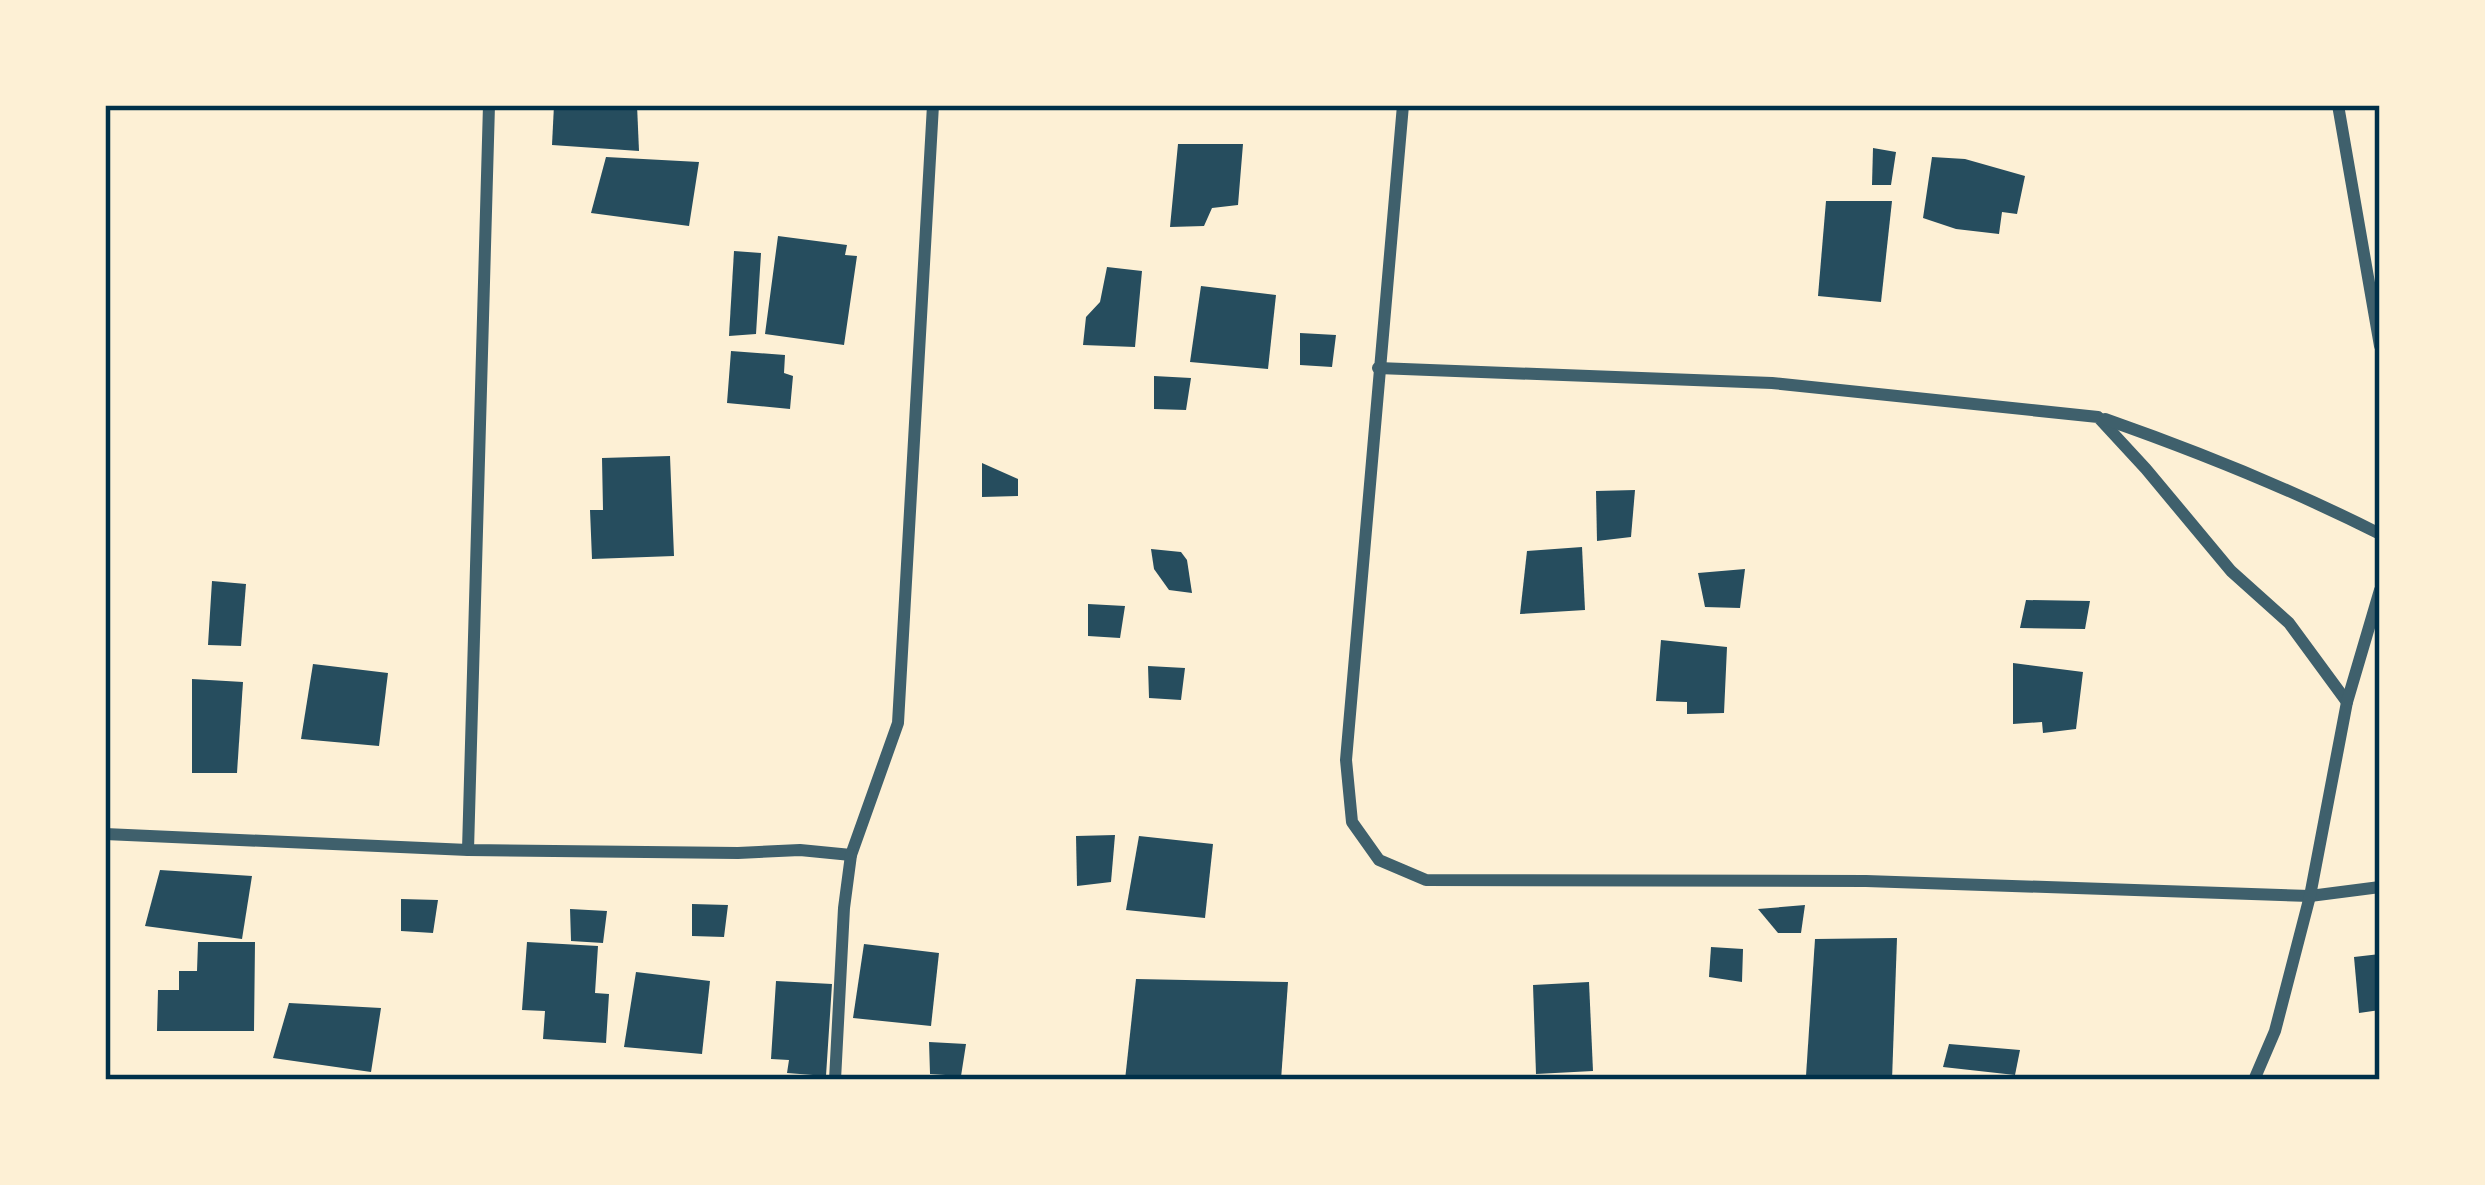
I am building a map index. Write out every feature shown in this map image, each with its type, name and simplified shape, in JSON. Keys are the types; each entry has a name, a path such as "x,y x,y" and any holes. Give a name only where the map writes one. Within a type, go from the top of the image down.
{"street":[{"path":"468,850 489,105"},
{"path":"836,1080 851,855 898,723 933,105"},
{"path":"1403,105 1346,760 1352,822 1379,860 1426,880 1866,880 2311,896 2380,887"},
{"path":"2338,105 2380,346"},
{"path":"1378,368 1772,383 2098,417 2211,457 2380,534"},
{"path":"2098,417 2231,571 2290,623 2347,702"},
{"path":"2254,1080 2276,1031 2311,896 2347,702 2380,590"},
{"path":"105,834 468,850 738,854 800,850 851,855"}],"building":[{"path":"554,105 637,105 639,151 552,145"},
{"path":"1178,144 1243,144 1238,205 1212,208 1204,226 1170,227"},
{"path":"1873,148 1896,152 1891,185 1872,185"},
{"path":"606,157 699,162 689,226 591,213"},
{"path":"1932,157 1965,159 2025,176 2017,214 2002,212 1999,234 1956,229 1923,218"},
{"path":"1826,201 1892,201 1881,302 1818,296"},
{"path":"778,236 847,245 845,255 857,256 844,345 765,334"},
{"path":"734,251 761,253 756,334 729,336"},
{"path":"1107,267 1142,271 1135,347 1083,345 1086,317 1100,302"},
{"path":"1201,286 1276,295 1268,369 1190,362"},
{"path":"1300,333 1336,335 1332,367 1300,365"},
{"path":"731,351 785,355 784,373 793,376 790,409 727,403"},
{"path":"1154,376 1191,378 1186,410 1154,409"},
{"path":"670,456 674,556 592,559 590,510 603,510 602,458"},
{"path":"982,463 1018,479 1018,496 982,497"},
{"path":"1635,490 1631,537 1597,541 1596,491"},
{"path":"1582,547 1585,610 1520,614 1527,551"},
{"path":"1151,549 1181,552 1187,560 1192,593 1169,590 1154,569"},
{"path":"1745,569 1740,608 1705,607 1698,573"},
{"path":"212,581 246,584 241,646 208,645"},
{"path":"2026,600 2090,601 2085,629 2020,628"},
{"path":"1088,604 1125,606 1120,638 1088,636"},
{"path":"1661,640 1727,647 1724,713 1687,714 1687,702 1656,701"},
{"path":"2013,663 2083,672 2076,729 2043,733 2042,722 2013,724"},
{"path":"313,664 388,673 379,746 301,739"},
{"path":"1148,666 1185,668 1181,700 1149,698"},
{"path":"192,679 243,682 237,773 192,773"},
{"path":"1115,835 1111,882 1077,886 1076,836"},
{"path":"1139,836 1213,844 1205,918 1126,910"},
{"path":"160,870 252,876 242,939 145,926"},
{"path":"401,899 438,900 433,933 401,931"},
{"path":"692,904 728,905 724,937 692,936"},
{"path":"1805,905 1801,933 1778,933 1758,909"},
{"path":"570,909 607,911 603,943 571,941"},
{"path":"1897,938 1892,1080 1806,1076 1815,939"},
{"path":"198,942 255,942 254,1031 157,1031 158,990 179,990 179,971 197,971"},
{"path":"527,942 598,946 595,993 609,994 606,1043 543,1039 545,1011 522,1010"},
{"path":"864,944 939,953 931,1026 853,1018"},
{"path":"1711,947 1743,949 1742,982 1709,977"},
{"path":"2380,954 2380,1010 2359,1013 2354,957"},
{"path":"636,972 710,981 702,1054 624,1047"},
{"path":"1136,979 1288,982 1281,1080 1125,1080"},
{"path":"776,981 832,984 826,1076 787,1073 789,1060 771,1059"},
{"path":"1589,982 1593,1071 1536,1074 1533,985"},
{"path":"289,1003 381,1008 371,1072 273,1058"},
{"path":"929,1042 966,1044 961,1076 930,1074"},
{"path":"1949,1044 2020,1050 2015,1075 1943,1067"}]}
